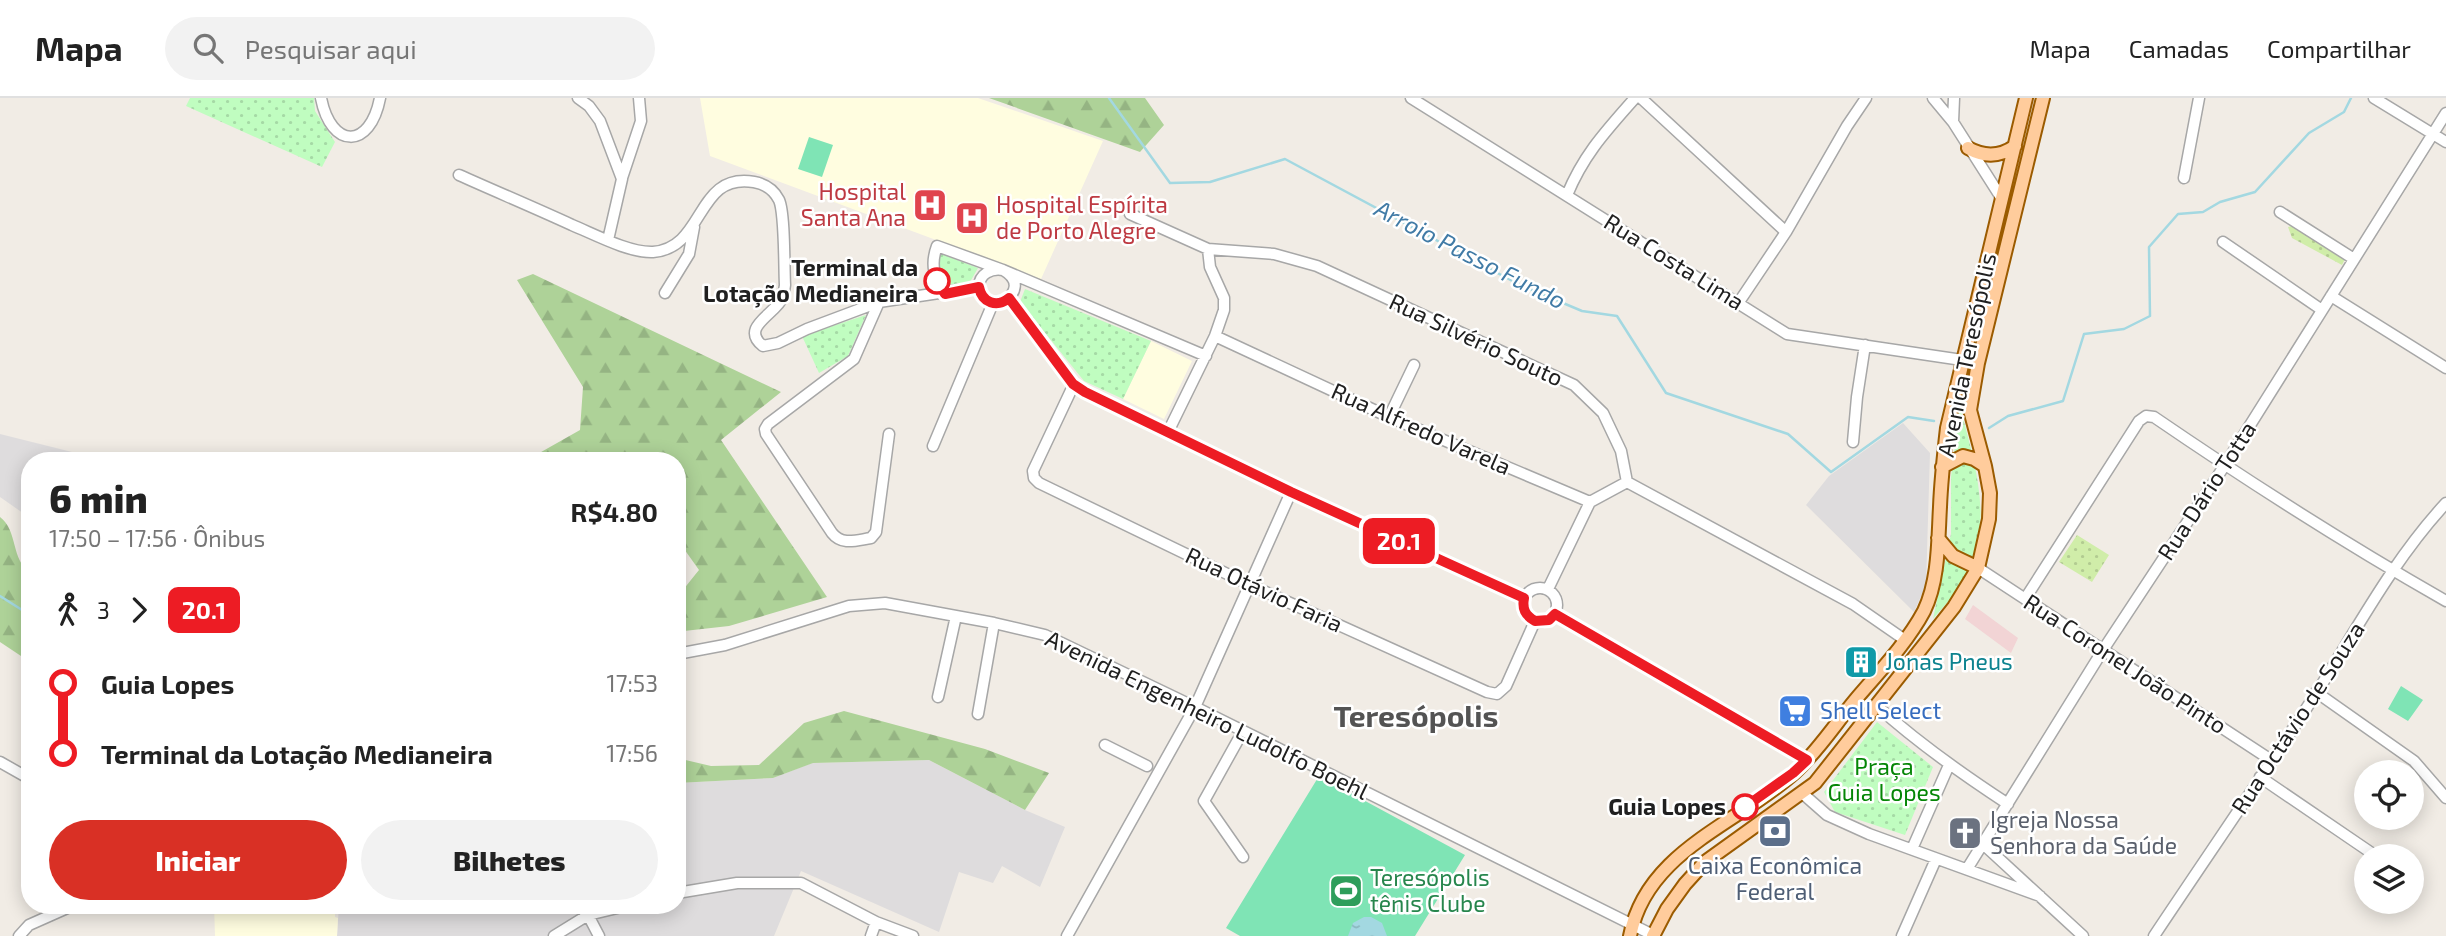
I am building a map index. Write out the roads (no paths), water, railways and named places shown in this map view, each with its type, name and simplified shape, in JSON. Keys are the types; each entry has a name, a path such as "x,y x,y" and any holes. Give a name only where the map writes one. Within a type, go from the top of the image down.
{"main road":[{"name":"Avenida Teresópolis","path":"1631,930 1643,899 1668,866 1700,838 1793,773 1807,760 1905,640 1923,613 1931,594 1947,428 2026,98"},
{"name":"Avenida Teresópolis","path":"1654,936 1667,909 1705,862 1815,783 1959,600 1979,568 1989,519 1990,494 1970,410 1978,363 2043,98"},
{"path":"1968,148 1988,155 2002,153 2015,146"},
{"path":"2002,198 2007,209 2005,227 2008,237"},
{"path":"1942,467 1963,456 1985,466"},
{"path":"1938,538 1953,556 1979,568"}],"street":[{"path":"321,98 323,108 337,132 347,137 359,135 372,124 380,98"},
{"path":"578,98 589,106 600,121 622,179"},
{"path":"608,240 622,179 640,121 639,98"},
{"name":"Rua Costa Lima","path":"1411,98 1787,334 1962,360"},
{"path":"1567,195 1578,167 1591,148 1635,98"},
{"path":"1641,98 1786,232"},
{"path":"1739,302 1786,232 1866,98"},
{"path":"1933,98 1953,121 2002,198"},
{"path":"1953,121 1954,98"},
{"path":"2184,178 2199,98"},
{"path":"2374,98 2446,142"},
{"name":"Rua Dário Totta","path":"1967,869 2103,650 2225,465 2446,113"},
{"path":"1977,162 1998,212"},
{"path":"459,175 608,240 650,252 667,250 681,241 694,226"},
{"path":"665,293 688,254 694,226 704,205 727,184 741,180 761,183 776,195 781,204 785,285 778,305 754,331 755,337 763,346 778,343 879,302 979,287"},
{"path":"2280,212 2354,260"},
{"name":"Rua Silvério Souto","path":"1130,214 1208,249 1274,254 1317,266 1574,385 1604,413 1621,452 1627,482"},
{"path":"2224,242 2322,310"},
{"path":"945,294 933,270 933,257 937,246 1003,270 1206,356"},
{"path":"1168,432 1206,356 1224,310 1224,298 1210,267 1208,249"},
{"path":"991,270 1003,270 1013,283 1009,298 1004,302 993,303 983,298 979,287 982,276 991,270"},
{"path":"2331,296 2446,368"},
{"path":"1009,298 1073,384 1085,392 1291,492 1524,598"},
{"path":"879,302 855,359 805,394 765,429 832,533 837,540 842,541 871,538 876,532 889,435"},
{"path":"933,446 993,303"},
{"name":"Rua Alfredo Varela","path":"1215,336 1389,417 1590,502"},
{"path":"1853,442 1865,345"},
{"path":"1389,417 1414,365"},
{"name":"Rua Otávio Faria","path":"1073,384 1033,471 1034,478 1040,483 1248,584 1487,692 1497,694 1506,686 1535,621"},
{"path":"2025,599 2139,421 2146,416 2154,417 2225,465 2446,601"},
{"path":"1548,589 1590,502 1627,482 1853,604 1905,640"},
{"path":"1067,936 1195,707 1291,492"},
{"name":"Rua Octávio de Souza","path":"2154,936 2316,692 2406,549 2446,503"},
{"name":"Rua Coronel João Pinto","path":"1979,568 2271,760"},
{"path":"1539,587 1548,589 1557,600 1555,614 1549,620 1535,621 1527,616 1522,607 1524,598 1530,590 1539,587"},
{"name":"Avenida Engenheiro Ludolfo Boehl","path":"686,652 725,645 849,606 885,603 1045,635 1195,707 1631,930 1654,936"},
{"path":"1555,614 1807,760"},
{"path":"939,696 956,616"},
{"path":"978,714 994,623"},
{"path":"2316,692 2414,761 2446,798"},
{"path":"1877,706 1948,765 2008,804"},
{"path":"1238,740 1204,801 1243,857"},
{"path":"1105,745 1146,766"},
{"path":"0,762 21,774"},
{"path":"1912,849 1948,765"},
{"path":"2260,777 2358,844"},
{"path":"1801,793 1827,815 1869,834 2039,896"},
{"path":"1983,844 2083,936"},
{"path":"1902,936 1936,859"},
{"path":"686,892 737,883 801,883 876,922 914,936"},
{"path":"19,936 29,925 54,914"},
{"path":"554,936 592,914"},
{"path":"588,915 599,936"},
{"path":"871,936 876,922"}],"water":[{"path":"1364,917 1371,917 1382,923 1387,936 1348,936 1353,923"}],"waterway":[{"name":"Arroio Passo Fundo","path":"1109,98 1170,183 1210,182 1285,159 1518,284 1582,311 1617,316 1666,393 1788,434 1831,472 1908,417 1934,421"},
{"name":"Arroio Passo Fundo","path":"1989,428 2008,416 2063,401 2084,334 2124,329 2150,316 2149,247 2178,214 2203,212 2220,202 2255,192 2309,133 2344,112 2351,98"},
{"path":"0,596 21,609"}],"place":[{"name":"Hospital Santa Ana","path":"930,205"},
{"name":"Hospital Espírita de Porto Alegre","path":"972,218"},
{"name":"Terminal da Lotação Medianeira","path":"937,281"},
{"name":"Jonas Pneus","path":"1861,662"},
{"name":"Shell Select","path":"1795,711"},
{"name":"Guia Lopes","path":"1745,807"},
{"name":"Caixa Econômica Federal","path":"1775,831"},
{"name":"Igreja Nossa Senhora da Saúde","path":"1965,833"},
{"name":"Teresópolis tênis Clube","path":"1346,891"}],"district":[{"name":"Teresópolis","path":"1416,717"}],"park label":[{"name":"Praça Guia Lopes","path":"1884,780"}]}
